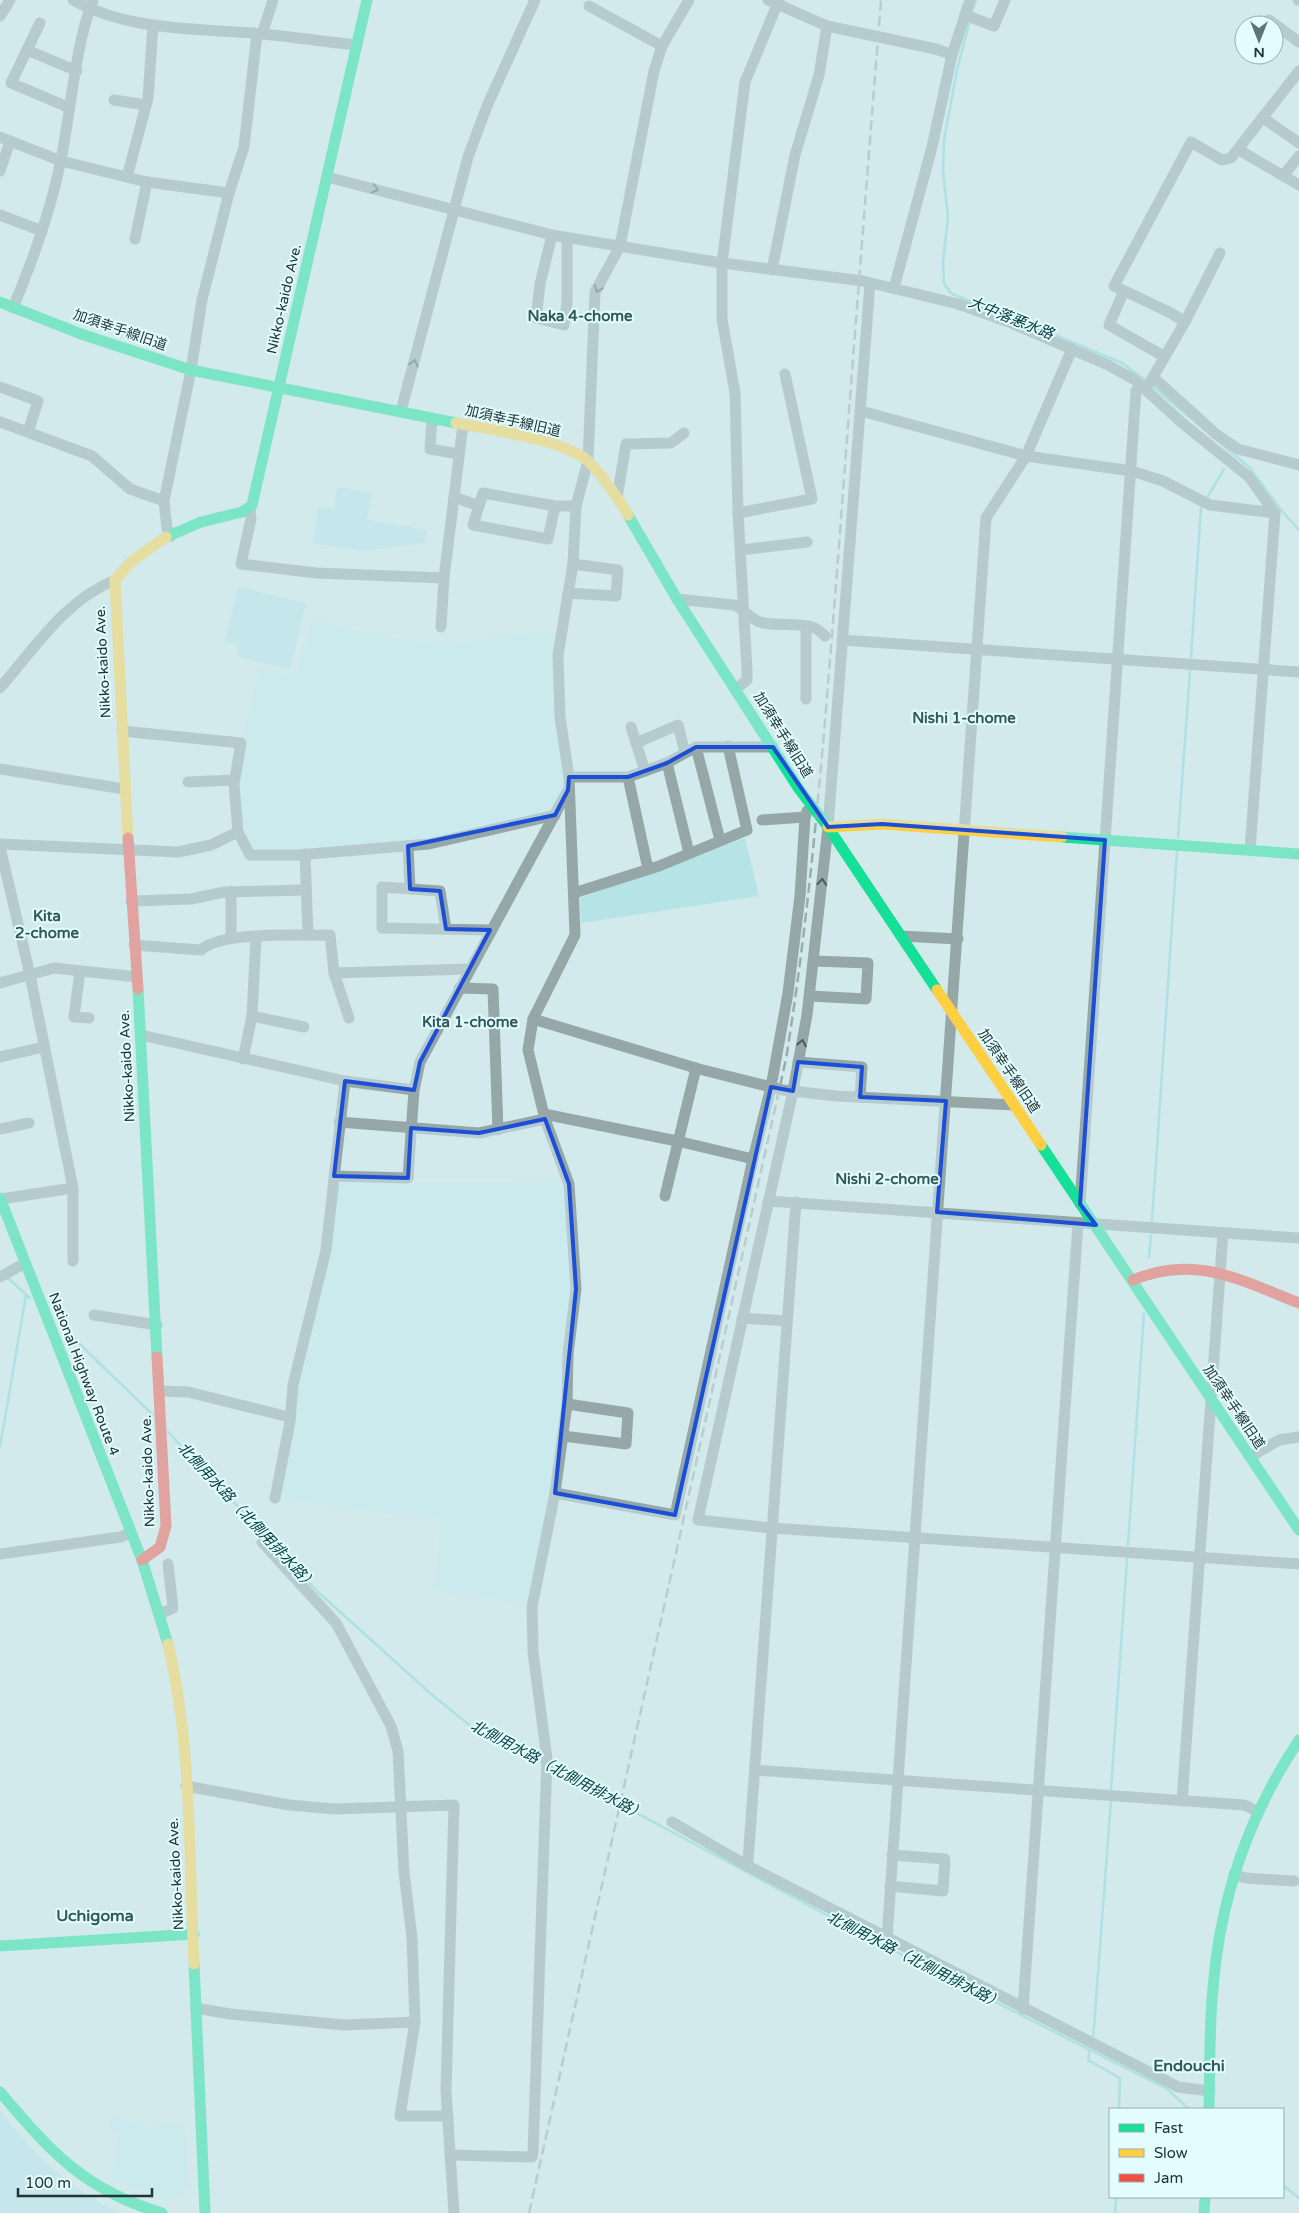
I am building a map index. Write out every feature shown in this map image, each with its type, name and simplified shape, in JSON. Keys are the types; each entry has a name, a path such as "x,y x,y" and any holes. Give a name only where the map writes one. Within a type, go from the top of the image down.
{"main road":[{"name":"Nikko-kaido Ave.","path":"250,508 265,452 367,0"},
{"name":"加須幸手線旧道","path":"0,302 81,334 191,370 535,439 570,450 588,461 617,498 677,599 809,803 828,827 1299,1530"},
{"path":"115,580 128,563 171,536 201,522 250,508"},
{"name":"Nikko-kaido Ave.","path":"115,580 124,789 141,1035 157,1325 166,1536 161,1547 142,1560 160,1614 176,1678 186,1786 194,1934 204,2213"},
{"path":"828,827 882,824 1299,854"},
{"name":"National Highway Route 4","path":"0,1199 142,1560"},
{"path":"1133,1280 1157,1269 1177,1266 1196,1267 1219,1273 1299,1303"},
{"path":"1209,2108 1214,1974 1223,1912 1234,1874 1257,1811 1299,1740"},
{"path":"0,1946 194,1934"},
{"path":"0,2092 47,2146 88,2182 132,2205 162,2213"},
{"path":"1204,2213 1205,2198"}],"street":[{"path":"0,16 10,0"},
{"path":"73,0 153,25 357,45"},
{"path":"171,536 167,528 164,501 191,370 202,300 229,193 244,147 260,34 273,0"},
{"path":"401,411 468,157 487,106 535,0"},
{"path":"450,2155 532,2157 547,1764 533,1652 532,1607 556,1493 567,1404 568,1354 576,1289 569,1184 544,1116 528,1050 533,1019 575,935 569,777 560,717 558,655 573,564 576,506 588,461 595,292 620,246 654,71 662,46 689,0"},
{"path":"894,288 932,147 952,55 969,17 970,0"},
{"path":"969,17 994,26 1005,0"},
{"path":"736,689 747,680 738,513 735,393 722,319 722,263 745,82 775,2 827,26 936,49 952,55"},
{"path":"13,308 42,231 61,161 77,71 92,5"},
{"path":"589,6 662,46"},
{"path":"40,23 11,83 70,108"},
{"path":"127,177 146,106 153,25"},
{"path":"772,270 795,154 819,76 827,26"},
{"path":"1284,31 1299,42"},
{"path":"27,50 77,71"},
{"path":"1185,322 1114,286 1191,142 1222,160 1231,158 1299,71"},
{"path":"114,100 146,106"},
{"path":"1263,118 1299,143"},
{"path":"0,171 5,139 61,161 147,182 229,193"},
{"path":"1239,150 1299,185"},
{"path":"1283,176 1299,156"},
{"path":"327,177 552,235 722,263 870,283 958,304 1009,322 1148,383 1238,449 1299,465"},
{"path":"135,239 147,182"},
{"path":"0,215 42,231"},
{"path":"552,235 540,284 536,318 564,325 567,302 567,238"},
{"path":"1080,1204 1132,471 1136,391 1148,383 1165,357 1220,253"},
{"path":"870,283 828,827 810,996 793,1091 698,1520 772,1528 1299,1564"},
{"path":"1124,291 1109,325 1165,357"},
{"path":"887,1938 936,1212 958,939 986,518 1026,456 1072,349"},
{"path":"738,513 812,499 785,374"},
{"path":"1148,383 1181,422 1249,477 1275,513 1250,850"},
{"path":"0,387 38,401 28,432"},
{"path":"861,411 1026,456 1132,471 1163,481 1210,505 1275,513"},
{"path":"432,418 430,449 460,454"},
{"path":"0,422 92,456 130,489 164,501"},
{"path":"441,627 444,578 463,425"},
{"path":"617,498 626,444 671,443 684,432"},
{"path":"555,506 548,539 473,525 483,494 555,506 576,506"},
{"path":"454,497 479,506"},
{"path":"250,508 251,519 241,564 316,573 444,578"},
{"path":"741,550 808,542"},
{"path":"568,592 616,596 618,570 573,564"},
{"path":"0,688 56,622 89,593 115,580"},
{"path":"677,599 734,605 742,608 747,616 762,622 812,627 825,636"},
{"path":"806,627 806,699"},
{"path":"842,640 1299,672"},
{"path":"636,743 678,725 685,753"},
{"path":"631,727 645,771"},
{"path":"122,731 241,743 234,780 238,832 250,855 305,854 430,844 555,815"},
{"path":"574,893 648,870 748,830 728,746"},
{"path":"569,777 628,777 667,763 696,747 773,747"},
{"path":"696,747 720,840"},
{"path":"667,763 689,853"},
{"path":"0,769 124,789"},
{"path":"628,777 648,870"},
{"path":"188,782 234,780"},
{"path":"334,1176 408,1178 414,1090 420,1062 490,930 568,790"},
{"path":"556,1493 675,1515 753,1159 771,1087 789,984 800,896 805,816 809,803"},
{"path":"762,820 805,816"},
{"path":"73,1261 73,1188 30,975 0,845 178,852 211,845 238,832"},
{"path":"408,846 410,889"},
{"path":"305,854 308,935"},
{"path":"446,929 440,891 382,887 382,928 490,930"},
{"path":"131,901 191,899 231,892 306,890"},
{"path":"231,892 231,938"},
{"path":"134,945 201,950 208,943 231,938 330,935 334,973 349,1018"},
{"path":"901,936 958,939"},
{"path":"243,1059 252,1016 256,937"},
{"path":"810,996 866,999 868,963 814,961"},
{"path":"0,983 54,968 137,977"},
{"path":"334,973 469,969"},
{"path":"80,971 74,1017 89,1018"},
{"path":"459,988 493,989 498,1130"},
{"path":"252,1016 304,1027"},
{"path":"533,1019 696,1068 793,1091 860,1097 1014,1105"},
{"path":"141,1035 345,1081 414,1090"},
{"path":"0,1057 44,1047"},
{"path":"798,1062 862,1067 860,1097"},
{"path":"665,1196 696,1068"},
{"path":"275,1498 290,1422 293,1385 326,1250 345,1081"},
{"path":"339,1122 479,1133 498,1130 544,1116 677,1141 753,1159"},
{"path":"0,1129 29,1123"},
{"path":"0,1199 73,1188"},
{"path":"768,1201 1299,1238"},
{"path":"746,1865 748,1861 755,1770 796,1202"},
{"path":"1023,2009 1078,1223"},
{"path":"1182,1801 1223,1233"},
{"path":"0,1277 25,1263"},
{"path":"94,1315 157,1325"},
{"path":"742,1318 788,1322"},
{"path":"160,1391 188,1392 289,1416"},
{"path":"563,1436 626,1444 628,1413 567,1404"},
{"path":"1250,1457 1278,1440 1299,1437"},
{"path":"0,1554 120,1537 131,1533"},
{"path":"262,1542 336,1623 390,1726 398,1751 404,1872 412,1938 414,2022 400,2116 448,2116"},
{"path":"160,1614 173,1608 168,1564"},
{"path":"755,1770 1244,1805 1257,1811"},
{"path":"186,1786 289,1805 336,1809 454,1805 448,1958 446,2091 454,2213"},
{"path":"672,1822 746,1865 1178,2088 1210,2091"},
{"path":"890,1886 943,1891 944,1859 892,1855"},
{"path":"1234,1874 1245,1878 1294,1881"},
{"path":"196,2008 248,2016 344,2025 414,2022"}],"highlighted area":[{"path":"696,747 773,747 828,827 882,824 1105,840 1080,1204 1096,1225 937,1212 946,1101 860,1097 862,1067 798,1062 793,1091 771,1087 675,1515 555,1493 576,1289 569,1184 545,1119 479,1133 411,1128 408,1178 334,1176 345,1081 414,1090 420,1062 490,930 446,929 440,891 410,889 408,846 555,815 568,790 569,777 628,777 667,763"}],"shaded area":[{"path":"337,487 372,493 367,520 428,530 425,543 360,551 313,543 319,506 334,509"},
{"path":"238,587 306,603 290,669 237,656 239,645 225,642"},
{"path":"313,618 375,636 445,645 536,632 554,633 553,665 564,788 553,810 439,837 283,851 253,849 243,832 239,767 246,745 242,737 260,668 296,677"},
{"path":"745,838 759,896 581,923 580,898"},
{"path":"564,1181 571,1279 562,1402 552,1489 528,1604 439,1591 435,1588 441,1518 380,1513 292,1500 282,1496 297,1415 293,1413 336,1182 480,1183"},
{"path":"0,2110 54,2170 87,2195 122,2213 0,2213"},
{"path":"112,2114 126,2121 145,2124 146,2129 153,2129 153,2123 185,2123 188,2186 171,2202 110,2178 115,2163 118,2132 109,2129"}],"waterway":[{"name":"大中落悪水路","path":"971,15 976,0"},
{"name":"大中落悪水路","path":"970,20 957,70 944,140 943,171 948,217 943,262 944,284 952,294 1003,314"},
{"name":"大中落悪水路","path":"1022,321 1122,363 1147,381"},
{"name":"大中落悪水路","path":"1151,385 1250,468 1281,510 1299,530"},
{"path":"1208,496 1224,469"},
{"path":"1191,657 1201,507"},
{"path":"1178,837 1190,671"},
{"path":"1152,1221 1177,851"},
{"path":"1149,1257 1151,1235"},
{"path":"8,1278 30,1298"},
{"path":"0,1447 26,1295"},
{"path":"1128,1545 1144,1313"},
{"name":"北側用水路（北側用排水路）","path":"60,1325 153,1415"},
{"name":"北側用水路（北側用排水路）","path":"168,1432 318,1592 430,1693 473,1728 544,1763"},
{"path":"1111,1790 1127,1559"},
{"name":"北側用水路（北側用排水路）","path":"551,1767 877,1942 1167,2089 1188,2108"},
{"path":"1093,2040 1111,1800"},
{"path":"1090,2050 1088,2060 1120,2078 1119,2108"},
{"name":"北側用水路（北側用排水路）","path":"1284,2186 1299,2198"},
{"path":"1115,2213 1116,2198"}],"railway":[{"path":"529,2213 786,1059 812,862 830,665 881,0"}],"traffic: fast":[{"path":"166,537 201,522 242,512 252,505 367,0"},
{"path":"0,302 81,334 191,370 456,423"},
{"path":"628,515 677,599 799,789 828,827 937,990"},
{"path":"1062,837 1299,854"},
{"path":"138,989 157,1357"},
{"path":"1041,1145 1299,1530"},
{"path":"0,1198 142,1560 168,1644"},
{"path":"1209,2108 1210,2033 1213,1988 1222,1922 1240,1858 1252,1828 1281,1768 1299,1740"},
{"path":"0,1946 194,1934"},
{"path":"194,1964 205,2213"},
{"path":"0,2092 53,2151 71,2166 111,2193 162,2213"},
{"path":"1204,2213 1205,2198"}],"traffic: slow":[{"path":"456,423 526,436 563,447 578,454 600,474 628,515"},
{"path":"128,838 115,580 132,561 166,537"},
{"path":"828,827 882,824 1062,837"},
{"path":"937,990 1041,1145"},
{"path":"168,1644 176,1682 185,1762 194,1964"}],"traffic: jam":[{"path":"128,838 138,989"},
{"path":"1133,1280 1177,1269 1198,1270 1237,1279 1299,1303"},
{"path":"142,1560 160,1547 166,1526 157,1357"}],"district":[{"name":"Naka 4-chome","path":"580,316"},
{"name":"Nishi 1-chome","path":"964,718"},
{"name":"Kita 2-chome","path":"47,924"},
{"name":"Kita 1-chome","path":"470,1022"},
{"name":"Nishi 2-chome","path":"887,1179"},
{"name":"Uchigoma","path":"95,1916"},
{"name":"Endouchi","path":"1189,2066"}]}
